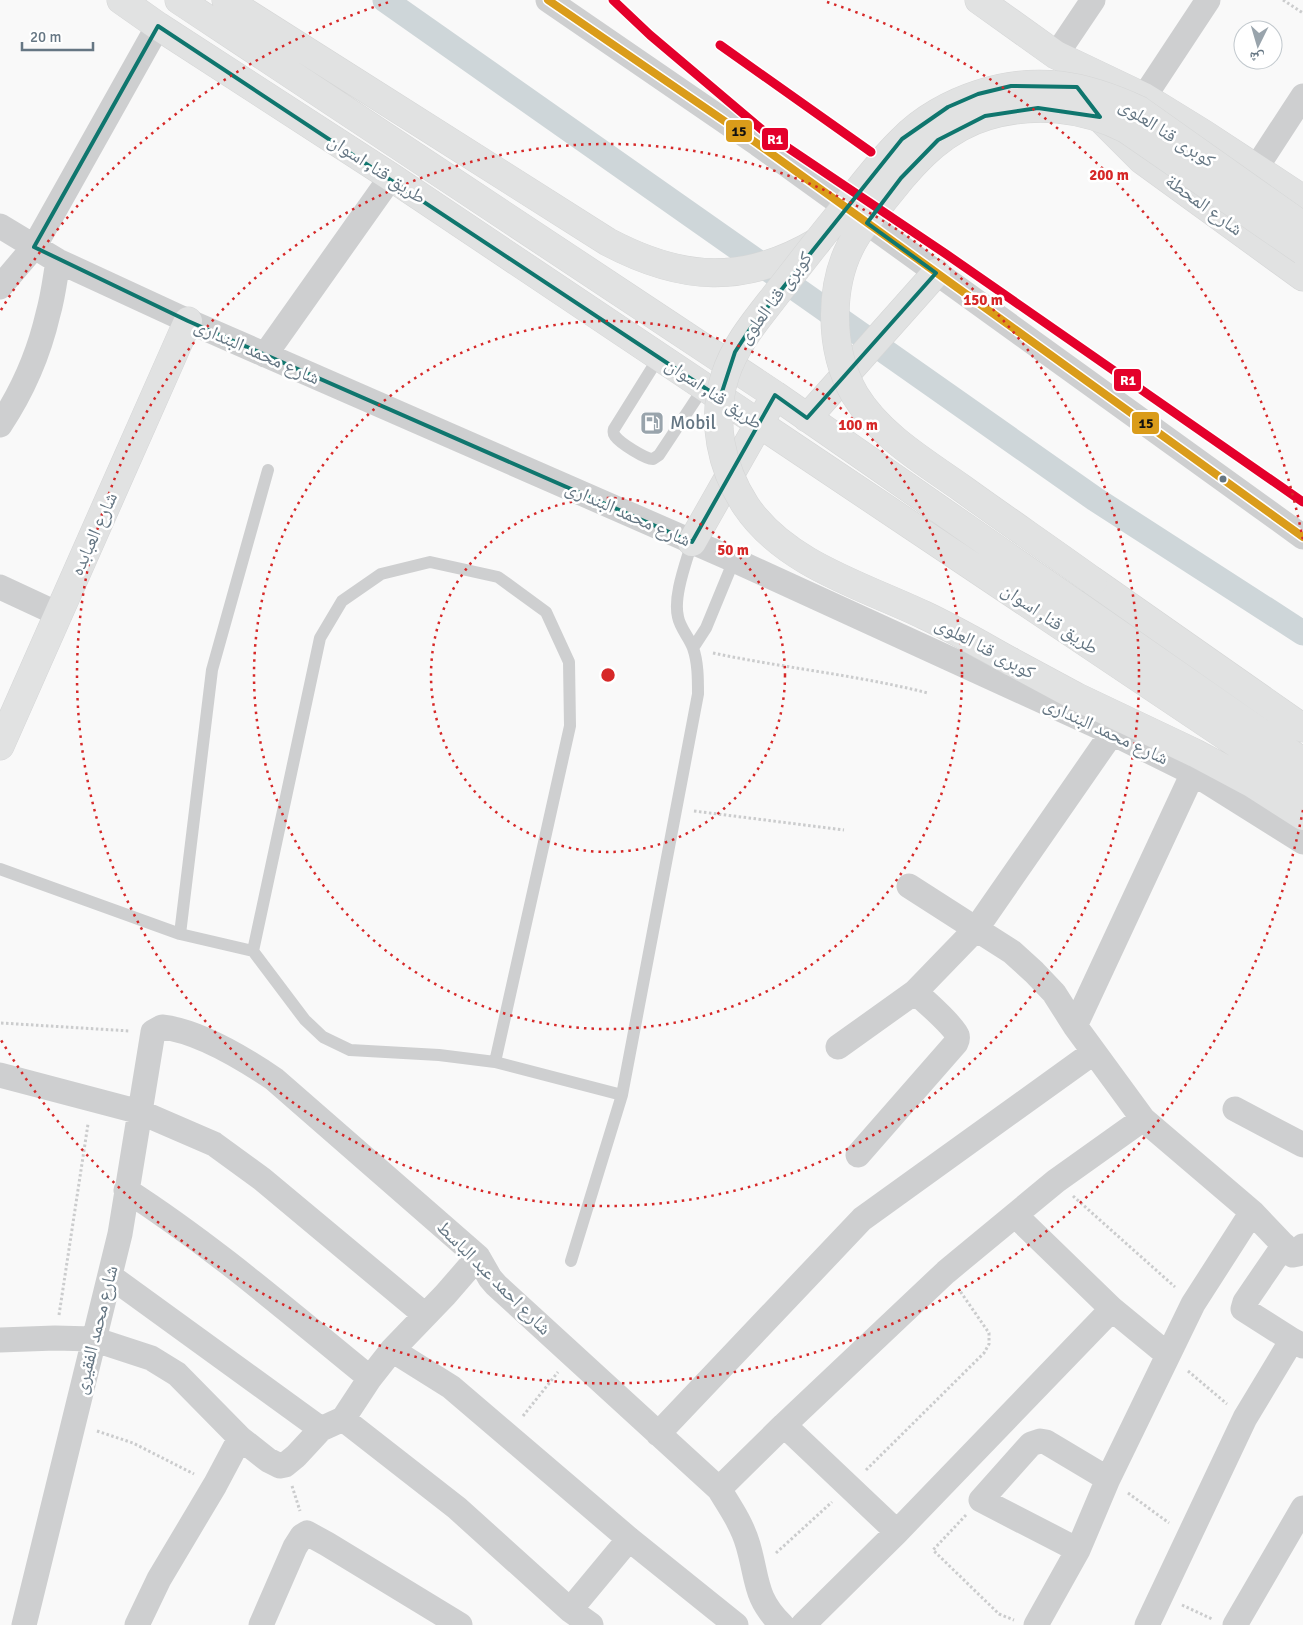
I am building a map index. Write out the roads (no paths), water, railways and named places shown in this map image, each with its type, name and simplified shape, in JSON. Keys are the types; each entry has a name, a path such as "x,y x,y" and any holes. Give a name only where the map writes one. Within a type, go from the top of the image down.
{"main road":[{"name":"طريق قنا, اسوان","path":"121,0 391,177 1239,745 1303,793"},
{"name":"طريق قنا, اسوان","path":"179,0 722,360 1303,762"},
{"path":"226,0 608,242 631,254 680,270 728,273 775,263 797,254 817,242"},
{"name":"شارع المحطة","path":"979,0 1056,55 1144,97 1303,199"},
{"name":"شارع المحطة","path":"1056,55 1081,93 1109,129 1142,160 1303,276"},
{"name":"كوبرى قنا العلوى","path":"1303,226 1139,110 1109,96 1077,87 1044,84 1011,86 978,94 948,107 924,121 902,139 884,160 817,242 750,329 735,352 725,377 719,404 719,431 724,458 734,484 747,507 768,532 792,552 821,568 925,615 1078,697 1203,757 1253,784 1303,816"},
{"name":"كوبرى قنا العلوى","path":"1303,250 1126,129 1107,119 1086,113 1038,108 1012,110 985,116 961,126 938,140 918,158 856,236 844,261 837,288 835,315 837,343 844,369 855,395 872,418 905,447 1303,728"},
{"path":"807,418 936,273"},
{"name":"شارع العبابده","path":"0,746 188,321"},
{"path":"659,356 676,330"},
{"path":"704,387 722,360"},
{"path":"692,542 775,396"}],"street":[{"path":"548,0 758,144 1303,537"},
{"path":"1056,55 1093,0"},
{"path":"1144,97 1208,0"},
{"path":"0,288 34,248 158,26"},
{"path":"1256,168 1303,96"},
{"path":"266,355 391,177"},
{"name":"شارع محمد البندارى","path":"0,226 58,261 188,321 734,560 1112,733 1193,773 1303,842"},
{"path":"0,425 31,367 48,316 58,261"},
{"path":"0,587 58,614"},
{"path":"838,1047 915,992 976,929 1112,733"},
{"path":"1075,1026 1193,773"},
{"path":"909,886 1012,952 1034,972 1054,993 1075,1026 1143,1119 1293,1245 1245,1302 1243,1309 1297,1343 1245,1418 1147,1625"},
{"path":"858,1155 956,1043 957,1033 915,992"},
{"name":"شارع احمد عبد الباسط","path":"153,1032 162,1027 196,1037 223,1048 266,1074 478,1257 496,1285 719,1489 735,1515 747,1543 760,1596 767,1610 782,1625"},
{"name":"شارع محمد الفقيرى","path":"24,1625 120,1234 153,1032"},
{"path":"658,1434 862,1218 1094,1052"},
{"path":"0,1075 140,1112 214,1144 270,1185 425,1315"},
{"path":"1235,1108 1303,1144"},
{"path":"719,1489 946,1272 1056,1181 1143,1119"},
{"path":"126,1190 173,1220 229,1262 370,1378"},
{"path":"1026,1623 1078,1550 1108,1479 1193,1304 1252,1212"},
{"path":"1015,1215 1112,1309 1168,1355"},
{"path":"0,1340 93,1339 152,1358 177,1374 240,1438 268,1460 280,1466 285,1465 332,1424 392,1350 445,1295 478,1257"},
{"path":"110,1276 457,1508 570,1610 591,1625"},
{"path":"803,1625 897,1532 1112,1309"},
{"path":"392,1350 451,1387 629,1539 736,1625"},
{"path":"784,1425 897,1532"},
{"path":"137,1625 159,1579 215,1485 240,1438"},
{"path":"1078,1550 981,1500 1031,1444 1040,1441 1046,1442 1108,1479"},
{"path":"1227,1623 1303,1508"},
{"path":"262,1625 295,1547 302,1536 307,1533 460,1625"},
{"path":"570,1610 629,1539"}],"lane":[{"path":"659,356 613,432 617,438 646,458 653,459 659,455 704,387"},
{"path":"180,934 212,670 268,470"},
{"path":"571,1261 622,1095 698,694 698,672 693,648 678,618 677,604 692,542"},
{"path":"693,648 706,628 734,560"},
{"path":"253,950 320,638 342,602 381,574 430,562 498,577 546,612 569,662 570,726 495,1062"},
{"path":"0,869 180,934 253,950 306,1020 323,1037 350,1050 439,1055 495,1062 622,1095"}],"waterway":[{"path":"385,0 1095,499 1303,633"}],"railway":[{"path":"613,0 650,35 766,133 946,254 1303,502"}],"place":[{"name":"Mobil","path":"652,423"}]}
